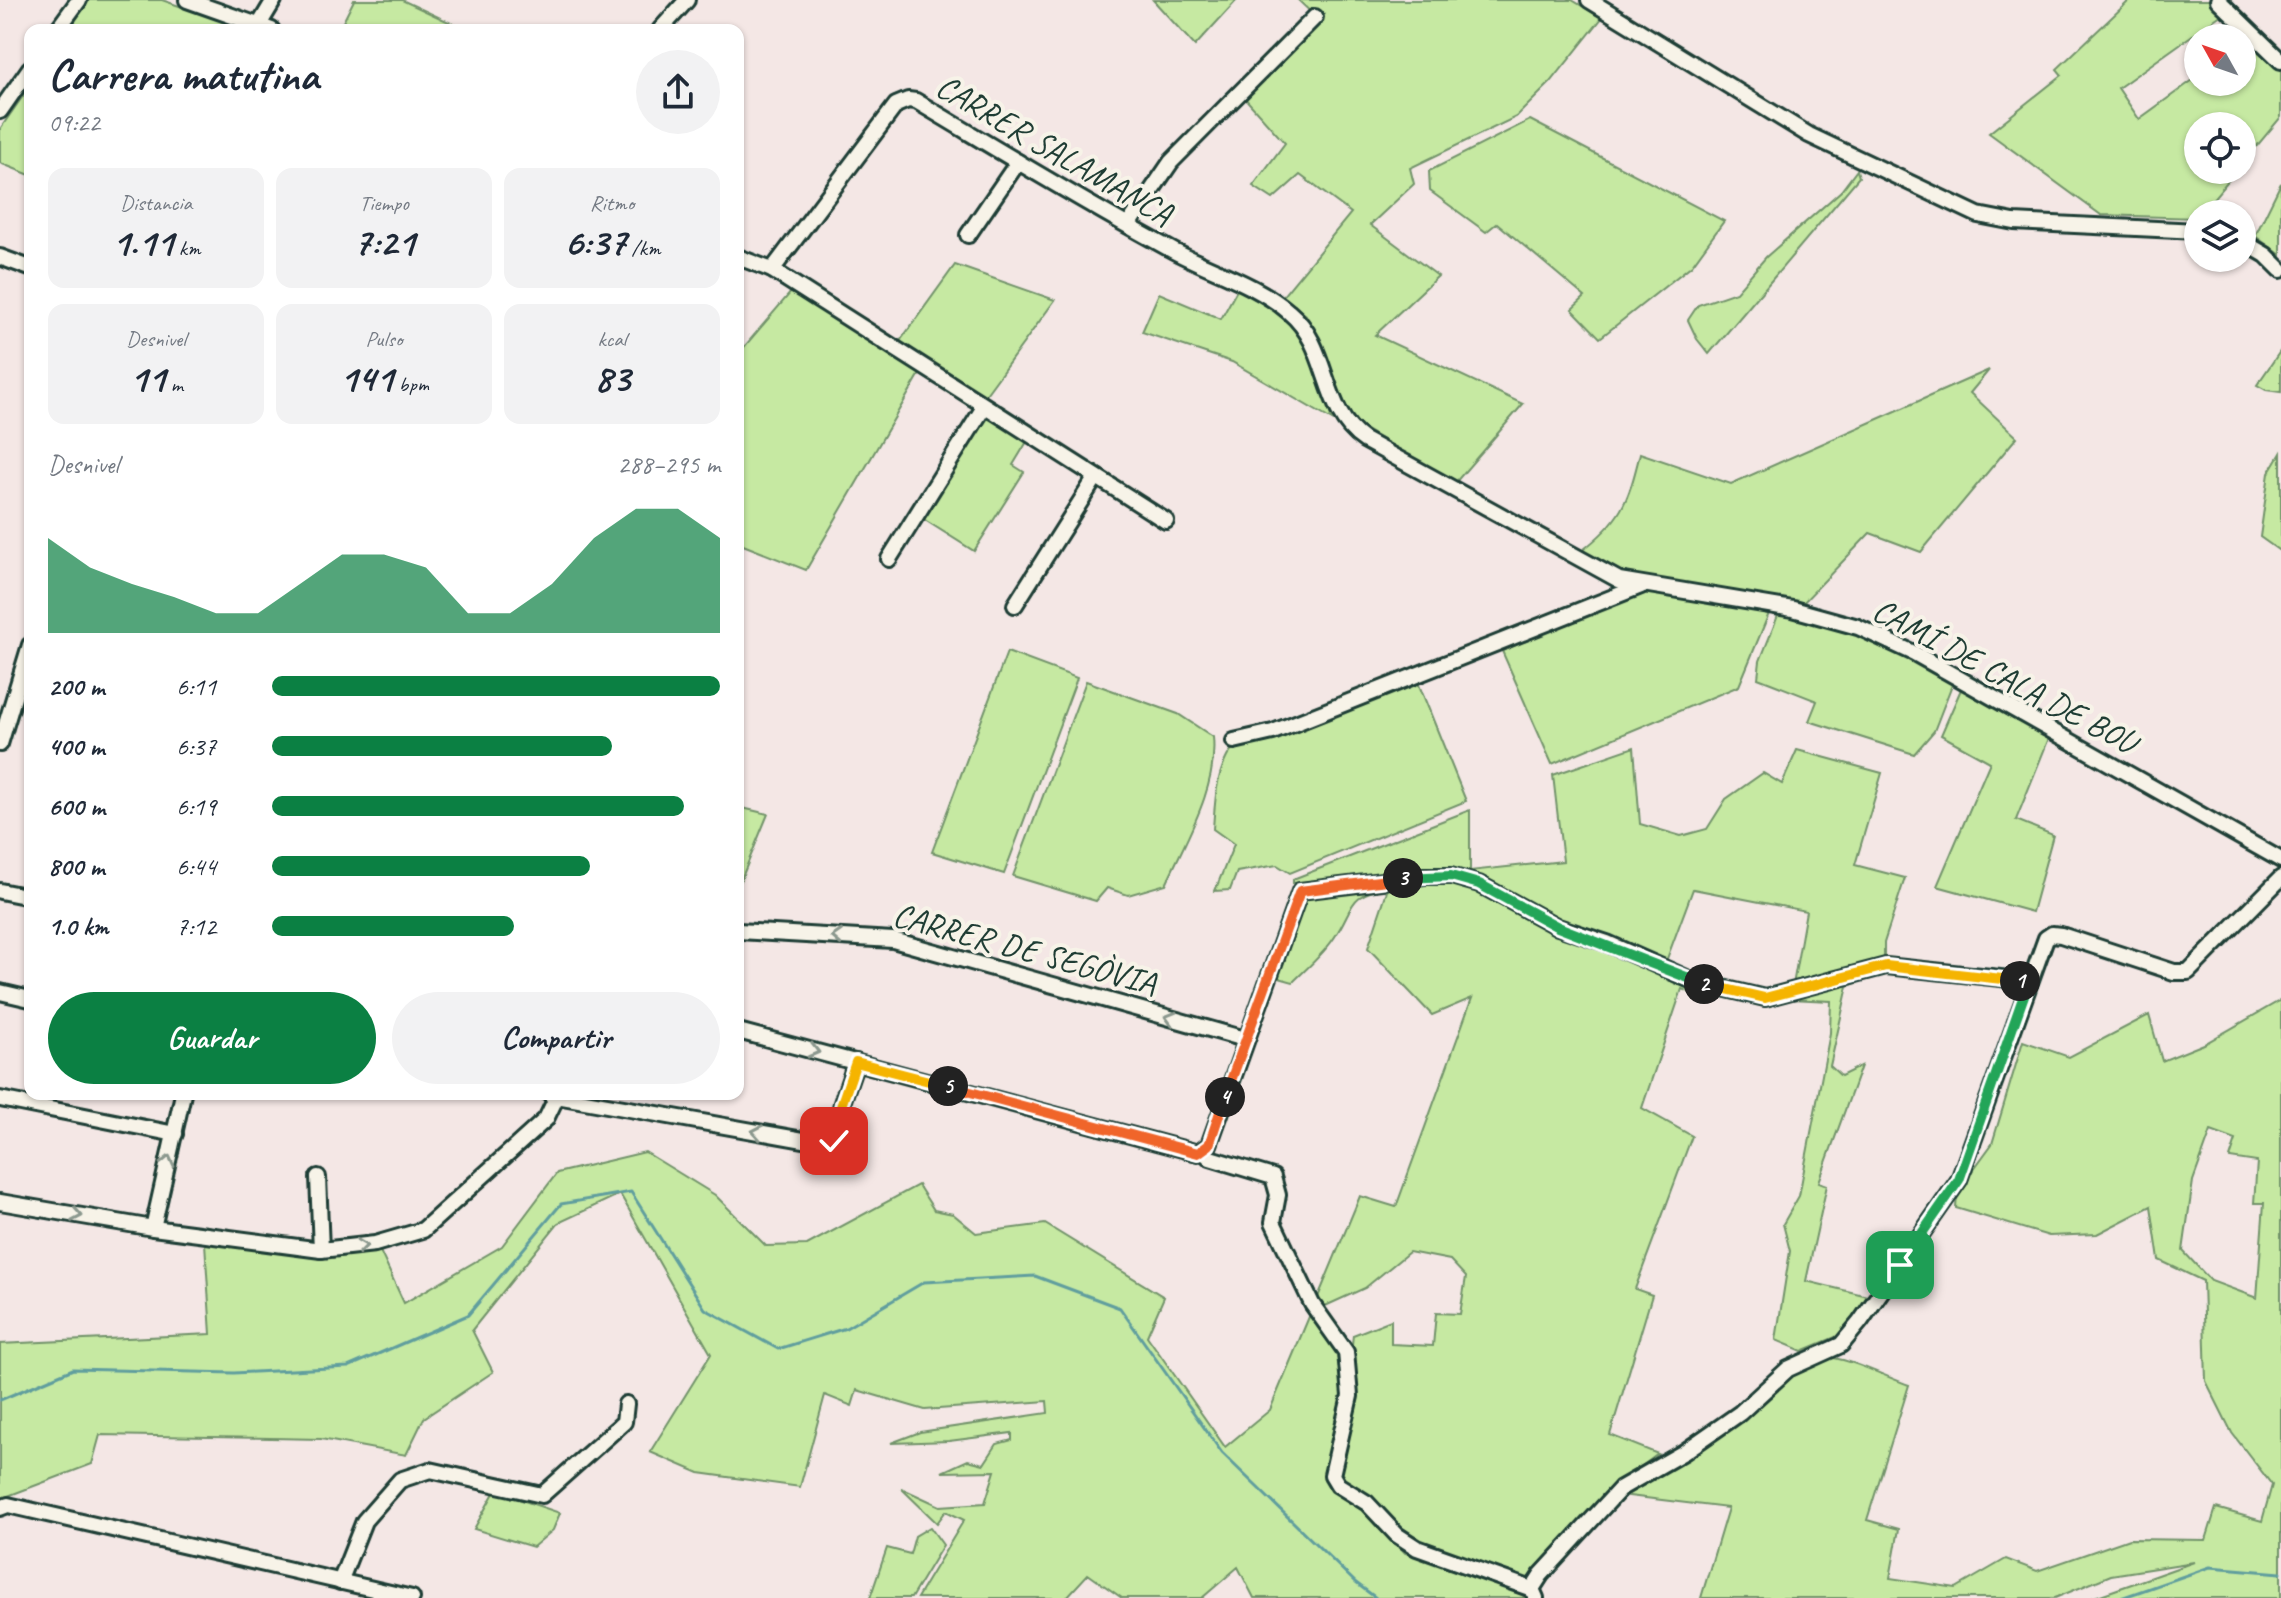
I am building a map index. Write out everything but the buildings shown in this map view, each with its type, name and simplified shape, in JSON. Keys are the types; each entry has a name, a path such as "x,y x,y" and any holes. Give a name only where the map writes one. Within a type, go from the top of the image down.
{"street":[{"path":"61,24 79,0"},
{"path":"187,0 252,24"},
{"path":"265,24 274,0"},
{"path":"665,24 687,0"},
{"path":"1589,0 1809,135 1978,215 2014,222 2184,230"},
{"path":"2218,0 2281,61"},
{"path":"1128,225 1171,162 1315,17"},
{"path":"0,111 24,77"},
{"name":"CARRER SALAMANCA","path":"772,270 901,101 916,101 1128,225 1273,301"},
{"path":"968,235 1018,162"},
{"path":"2256,249 2281,270"},
{"path":"0,257 24,266"},
{"path":"744,259 772,270 1166,521"},
{"name":"CAMÍ DE CALA DE BOU","path":"1273,301 1306,330 1322,362 1337,413 1346,428 1601,572 1641,586 1793,609 1858,627 1914,653 2281,860"},
{"path":"889,559 984,407"},
{"path":"1015,605 1096,477"},
{"path":"1234,741 1273,732 1641,586"},
{"path":"0,744 24,665"},
{"path":"1201,1152 1300,891 1424,876 1451,876 1479,884 1558,927 1607,943 1693,981 1765,998 1886,966 2029,981"},
{"path":"744,1033 1201,1152 1210,1158 1273,1177 1278,1195 1273,1222 1312,1304 1346,1352 1350,1396 1333,1458 1332,1475 1338,1485 1367,1503 1397,1535 1417,1548 1534,1594 1621,1488 1684,1452 1740,1413 1788,1369 1841,1345 1851,1334 1959,1180 2042,946 2052,934 2174,972 2188,972 2281,878"},
{"path":"0,891 24,896"},
{"name":"CARRER DE SEGÒVIA","path":"744,931 893,940 1245,1039"},
{"path":"0,992 24,998"},
{"path":"580,1100 826,1144 834,1141 842,1103 856,1062"},
{"path":"0,1099 175,1134"},
{"path":"153,1228 182,1100"},
{"path":"0,1202 153,1228 321,1250 375,1244 423,1230 546,1119 551,1100"},
{"path":"318,1177 321,1250"},
{"path":"340,1582 364,1521 400,1480 430,1470 542,1495 592,1454 624,1422 626,1404"},
{"path":"0,1508 8,1505 412,1598"}],"green space":[{"path":"89,0 162,0 231,24 73,24"},
{"path":"354,0 402,0 453,24 342,24"},
{"path":"1153,0 1237,0 1195,46"},
{"path":"1298,0 1572,0 1602,18 1551,82 1516,117 1410,168 1414,184 1370,225 1438,276 1375,335 1523,404 1455,483 1353,422 1306,315 1282,297 1351,213 1300,175 1273,199 1253,186 1285,143 1242,95 1317,18"},
{"path":"2130,0 2212,0 2225,12 2208,24 2184,24 2184,41 2118,88 2139,119 2184,86 2184,96 2256,96 2256,42 2281,66 2281,117 2256,147 2256,112 2184,112 2184,184 2225,184 2212,200 2184,200 2184,218 2101,215 1989,133 2062,75 2057,69"},
{"path":"24,95 24,173 0,163 0,129"},
{"path":"1530,120 1724,221 1692,265 1600,338 1572,309 1585,297 1497,223 1486,232 1430,191 1429,171"},
{"path":"1857,170 1859,177 1709,354 1688,320 1698,305 1736,292 1766,257 1841,191"},
{"path":"2281,183 2281,255 2256,234"},
{"path":"955,265 1055,300 984,397 898,344"},
{"path":"1238,288 1290,319 1316,365 1332,420 1232,362 1142,332 1159,293 1221,319"},
{"path":"791,292 921,372 806,570 744,545 744,347"},
{"path":"2281,350 2281,392 2266,390 2257,385"},
{"path":"1989,370 1970,393 2017,437 1921,552 1870,533 1801,605 1629,576 1580,552 1605,530 1621,510 1640,453 1731,484"},
{"path":"986,413 1028,440 1013,465 1024,472 974,551 920,517"},
{"path":"2281,453 2281,552 2260,537 2269,473"},
{"path":"1641,591 1770,611 1739,686 1552,764 1502,651"},
{"path":"1788,611 1873,641 1953,682 1934,731 1914,754 1809,721 1817,701 1758,678 1760,661 1779,613"},
{"path":"1007,652 1077,678 1004,874 932,852"},
{"path":"1417,680 1466,801 1290,873 1277,865 1237,872 1230,890 1215,891 1234,844 1213,829 1216,795 1224,762 1236,744"},
{"path":"1086,681 1178,714 1213,737 1211,775 1206,794 1166,884 1128,895 1107,888 1096,901 1013,876"},
{"path":"1962,687 2049,738 2016,820 2053,835 2032,912 1937,886 1990,762 1941,735"},
{"path":"1634,747 1640,824 1681,836 1707,829 1726,799 1763,773 1782,784 1797,750 1882,773 1855,865 1905,878 1884,943 1884,958 1793,985 1806,911 1693,889 1665,964 1567,924 1469,871 1438,869 1293,883 1293,879 1470,810 1470,871 1563,861 1553,775"},
{"path":"744,808 768,814 744,872"},
{"path":"1448,880 1476,887 1706,990 1708,1000 1682,989 1642,1108 1692,1136 1635,1289 1652,1295 1610,1435 1658,1454 1615,1486 1528,1578 1519,1580 1500,1569 1473,1563 1407,1538 1338,1473 1353,1335 1391,1320 1391,1344 1433,1346 1436,1313 1460,1314 1466,1277 1450,1260 1409,1252 1365,1288 1323,1307 1316,1302 1360,1196 1396,1207 1472,998 1432,1015 1368,948 1388,888 1366,894 1354,902 1327,948 1293,982 1272,976 1303,895"},
{"path":"1881,974 1848,986 1830,1066 1841,1076 1861,1066 1819,1182 1827,1185 1806,1281 1872,1297 1838,1336 1802,1351 1776,1340 1790,1251 1783,1224 1799,1196 1830,1033 1831,1001 1790,999"},
{"path":"2281,1000 2281,1598 2092,1598 2194,1562 2111,1575 2055,1598 1701,1598 1728,1508 1621,1495 1785,1376 1822,1357 1854,1363 1909,1385 1867,1520 1899,1529 1890,1578 1956,1588 2006,1559 2037,1571 2129,1539 2206,1540 2216,1508 2262,1521 2272,1485 2232,1433 2206,1381 2203,1281 2159,1260 2151,1206 2097,1234 2049,1236 1956,1208 1957,1192 1992,1144 2023,1041 2069,1057 2149,1015 2162,1061 2204,1044","holes":["2211,1131 2236,1140 2230,1158 2257,1162 2254,1203 2264,1203 2257,1298 2211,1281 2183,1251 2193,1181"]},
{"path":"645,1152 715,1195 766,1246 807,1245 918,1185 934,1210 953,1214 976,1233 1045,1224 1164,1297 1147,1336 1225,1447 1270,1410 1311,1312 1333,1338 1345,1393 1325,1480 1370,1513 1405,1553 1502,1583 1527,1598 1254,1598 1238,1567 1202,1598 1122,1598 1088,1574 1066,1598 917,1598 964,1520 946,1511 937,1523 901,1488 940,1506 985,1503 995,1471 942,1472 968,1460 984,1464 997,1444 1012,1440 1012,1433 949,1441 891,1443 920,1432 1048,1413 1047,1401 925,1410 857,1390 852,1406 825,1395 800,1487 699,1473 650,1452 711,1354 620,1194 558,1223 472,1330 493,1372 424,1418 406,1455 321,1439 100,1435 92,1464 0,1499 0,1344 211,1334 205,1243 323,1257 380,1251 404,1303 502,1246 557,1173"},
{"path":"495,1491 560,1513 553,1530 533,1547 474,1529"},
{"path":"930,1527 943,1545 911,1598 870,1598 887,1548 910,1554 915,1536"}],"waterway":[{"path":"0,1400 73,1369 234,1373 348,1367 468,1315 561,1204 631,1192 705,1309 778,1349 846,1328 924,1282 1035,1276 1120,1308 1222,1453 1356,1583 1376,1598"},
{"path":"2121,1598 2210,1567 2281,1573"}],"route":[{"path":"834,1141 842,1103 856,1062 1198,1153 1204,1152 1300,891 1424,876 1451,876 1479,884 1558,927 1607,943 1693,981 1730,992 1765,998 1787,995 1886,966 2029,981 1959,1180 1900,1265"}]}
